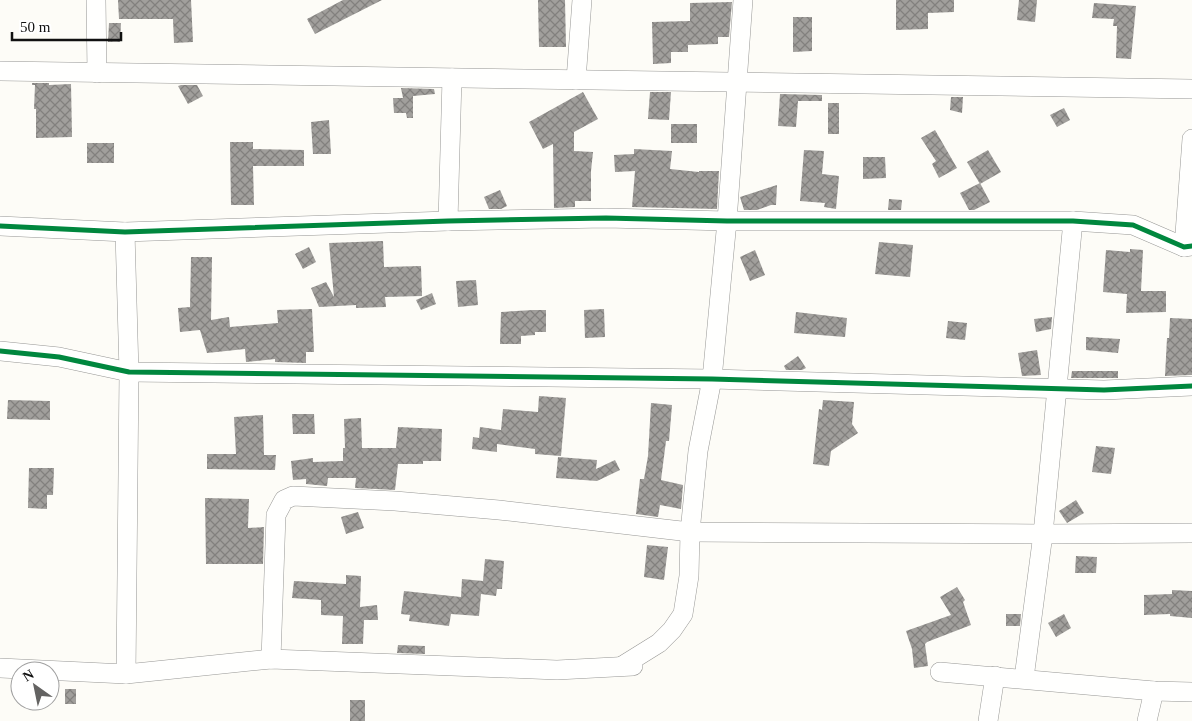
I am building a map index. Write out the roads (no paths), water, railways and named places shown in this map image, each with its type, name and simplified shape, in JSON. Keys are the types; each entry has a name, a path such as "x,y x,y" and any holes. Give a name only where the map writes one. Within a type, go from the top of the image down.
{"street":[{"path":"96,0 97,73"},
{"path":"576,80 582,0"},
{"path":"622,666 659,643 672,630 683,614 689,576 690,532 698,451 712,379 727,221 743,0"},
{"path":"0,71 1192,89"},
{"path":"448,220 452,78"},
{"path":"0,226 125,232 448,220 606,218 727,221 1073,221 1133,225 1188,247 1192,139"},
{"path":"1024,678 1043,534 1073,221"},
{"path":"125,232 129,372 126,674"},
{"path":"0,351 59,357 129,372 712,379 1104,390 1192,386"},
{"path":"271,659 276,514 284,500 293,496 395,501 499,510 690,532 1192,533"},
{"path":"0,668 126,674 271,659 557,670 647,666"},
{"path":"940,672 1154,691 1192,692"},
{"path":"988,721 995,676"},
{"path":"1147,721 1154,691"}]}
